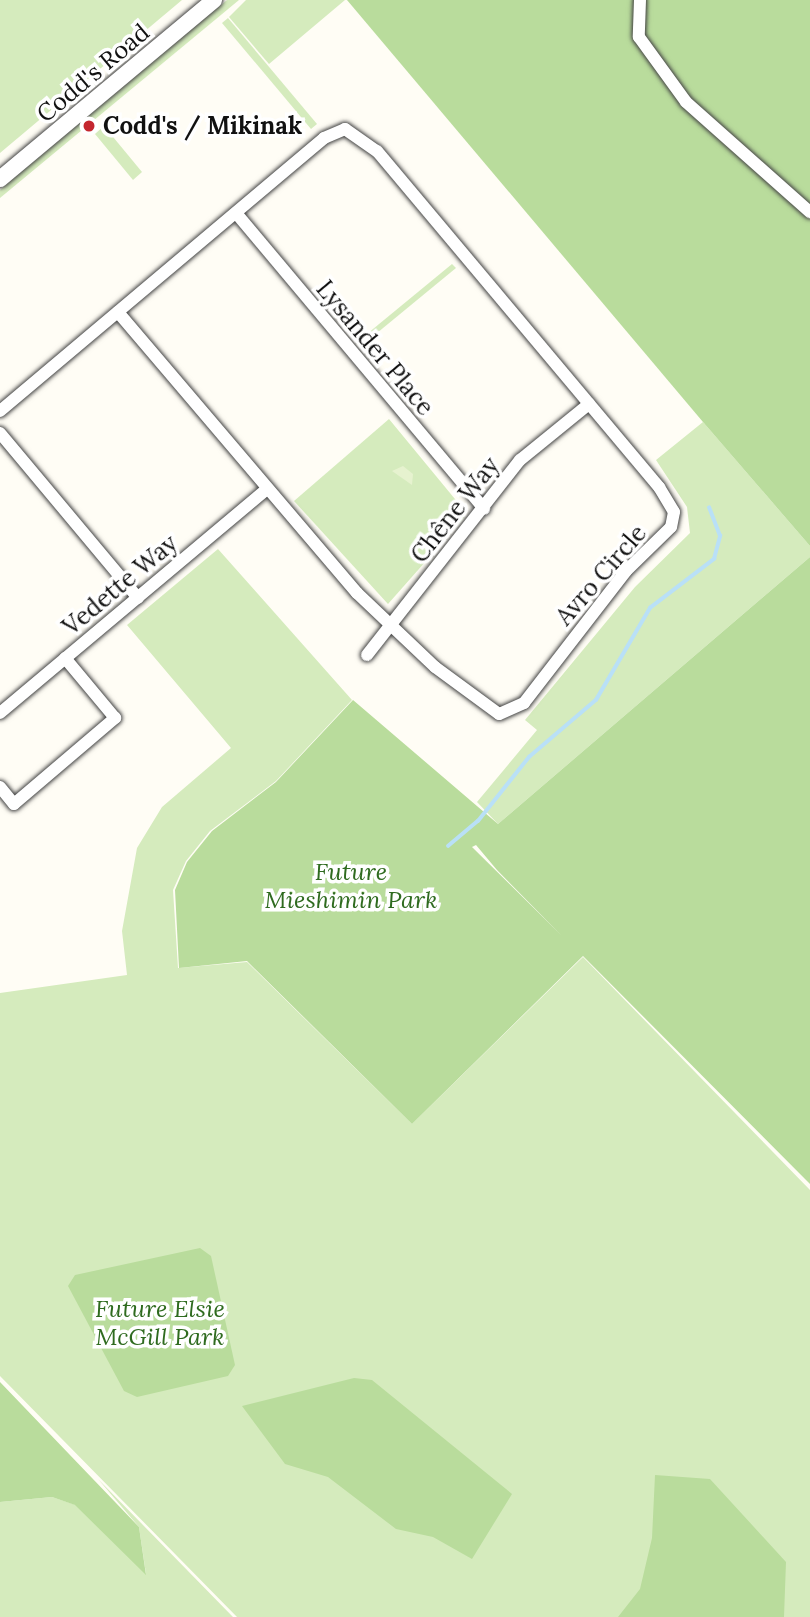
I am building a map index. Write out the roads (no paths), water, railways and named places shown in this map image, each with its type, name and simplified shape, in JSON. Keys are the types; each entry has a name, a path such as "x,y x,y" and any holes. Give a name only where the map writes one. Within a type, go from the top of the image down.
{"street":[{"name":"Codd's Road","path":"0,179 214,0"},
{"path":"640,0 639,37 686,102 810,212"},
{"name":"Avro Circle","path":"0,411 118,312 236,213 336,130 360,133 659,487 674,520 524,703 499,714 488,709 391,628 267,489 118,312"},
{"name":"Lysander Place","path":"236,213 484,509"},
{"name":"Chêne Way","path":"368,655 520,460 589,404"},
{"path":"0,433 138,598"},
{"name":"Vedette Way","path":"0,713 267,489"},
{"path":"0,787 14,804 115,719 65,658"}],"waterway":[{"path":"448,846 478,821 529,757 596,700 650,608 714,559 720,536 709,508"}],"place":[{"name":"Codd's / Mikinak","path":"89,126"}],"park label":[{"name":"Future Mieshimin Park","path":"351,886"},
{"name":"Future Elsie McGill Park","path":"160,1323"}]}
